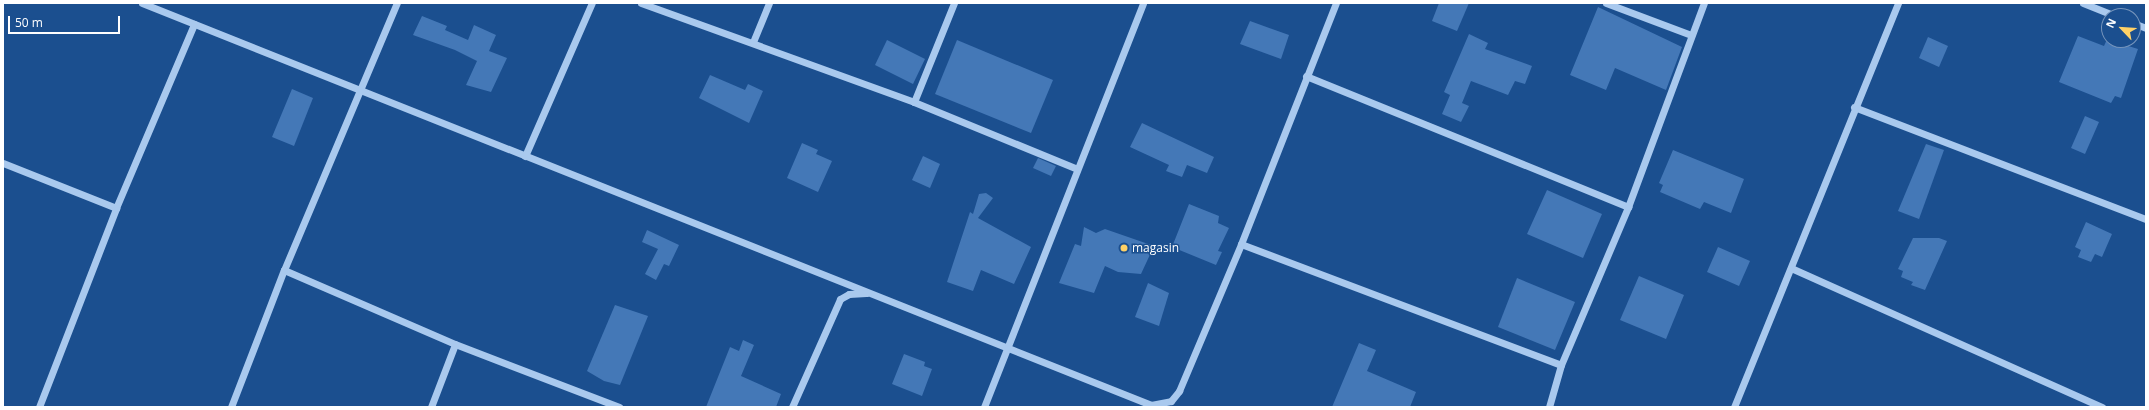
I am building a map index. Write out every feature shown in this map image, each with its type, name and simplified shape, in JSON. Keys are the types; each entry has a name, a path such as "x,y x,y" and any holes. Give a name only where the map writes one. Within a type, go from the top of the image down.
{"street":[{"path":"142,3 1154,406 1171,401 1178,391 1241,244 1336,3"},
{"path":"231,407 284,270 397,3"},
{"path":"525,156 592,3"},
{"path":"641,3 753,42 914,102 1077,169"},
{"path":"753,42 769,3"},
{"path":"914,102 954,3"},
{"path":"984,407 1006,347 1143,3"},
{"path":"1606,3 1691,35"},
{"path":"1549,407 1561,365 1628,207 1704,3"},
{"path":"1734,407 1791,268 1854,107 1898,3"},
{"path":"2083,3 2101,10"},
{"path":"39,407 116,208 194,24"},
{"path":"1306,76 1628,207"},
{"path":"1854,107 2146,219"},
{"path":"3,163 116,208"},
{"path":"1241,244 1561,365"},
{"path":"1791,268 2102,407"},
{"path":"284,270 455,344 619,407"},
{"path":"792,407 840,299 849,294 871,293"},
{"path":"430,407 455,344"}],"building":[{"path":"1439,3 1469,3 1457,31 1432,21"},
{"path":"1598,7 1682,47 1666,90 1615,68 1606,90 1570,75"},
{"path":"422,16 447,26 445,30 468,40 474,25 496,35 489,51 507,58 491,92 466,85 477,61 455,50 413,35"},
{"path":"1250,21 1289,35 1281,59 1240,44"},
{"path":"1469,34 1488,43 1485,49 1532,66 1525,84 1515,81 1508,95 1471,81 1462,103 1469,106 1461,122 1442,114 1450,95 1444,92"},
{"path":"2078,36 2101,45 2101,48 2138,49 2121,98 2115,96 2111,103 2059,82"},
{"path":"1928,37 1948,46 1939,67 1919,58"},
{"path":"887,40 925,59 913,84 875,65"},
{"path":"957,40 1053,80 1031,133 935,94"},
{"path":"710,75 745,90 748,84 763,91 749,123 699,98"},
{"path":"292,89 313,98 294,146 272,137"},
{"path":"2085,116 2099,122 2085,154 2071,148"},
{"path":"1142,123 1214,157 1207,173 1187,165 1182,177 1166,171 1169,165 1130,147"},
{"path":"802,143 818,150 816,154 832,161 818,192 787,178"},
{"path":"1926,144 1944,150 1919,219 1898,211"},
{"path":"1673,150 1744,179 1731,213 1704,202 1700,209 1660,192 1663,185 1659,183"},
{"path":"923,156 940,164 930,188 912,180"},
{"path":"1038,158 1056,166 1051,176 1033,168"},
{"path":"1547,190 1602,214 1583,258 1527,234"},
{"path":"986,193 993,198 978,218 1031,247 1014,284 981,270 973,291 947,282 970,212 973,214 979,194"},
{"path":"1189,204 1219,216 1218,223 1229,228 1218,251 1222,252 1216,265 1172,247"},
{"path":"2086,222 2112,234 2102,257 2095,254 2091,262 2078,257 2081,250 2075,247"},
{"name":"magasin","path":"1084,227 1096,233 1105,229 1154,246 1141,274 1118,272 1105,266 1094,293 1059,283 1075,244 1081,246"},
{"path":"647,230 679,245 669,266 664,264 656,280 645,274 658,249 642,242"},
{"path":"1913,238 1939,238 1947,241 1925,290 1911,285 1913,282 1901,277 1903,271 1898,269"},
{"path":"1718,247 1750,261 1739,286 1707,272"},
{"path":"1639,276 1684,295 1666,339 1620,320"},
{"path":"1517,278 1575,302 1555,350 1498,327"},
{"path":"1148,283 1169,293 1159,326 1135,317"},
{"path":"615,305 648,316 620,385 604,381 587,371"},
{"path":"743,340 754,345 741,376 781,394 776,407 706,407 730,347 739,351"},
{"path":"1359,343 1376,350 1367,371 1416,392 1410,407 1332,407"},
{"path":"904,354 925,362 924,366 932,369 922,396 892,384"}],"place":[{"name":"magasin","path":"1124,248"}]}
